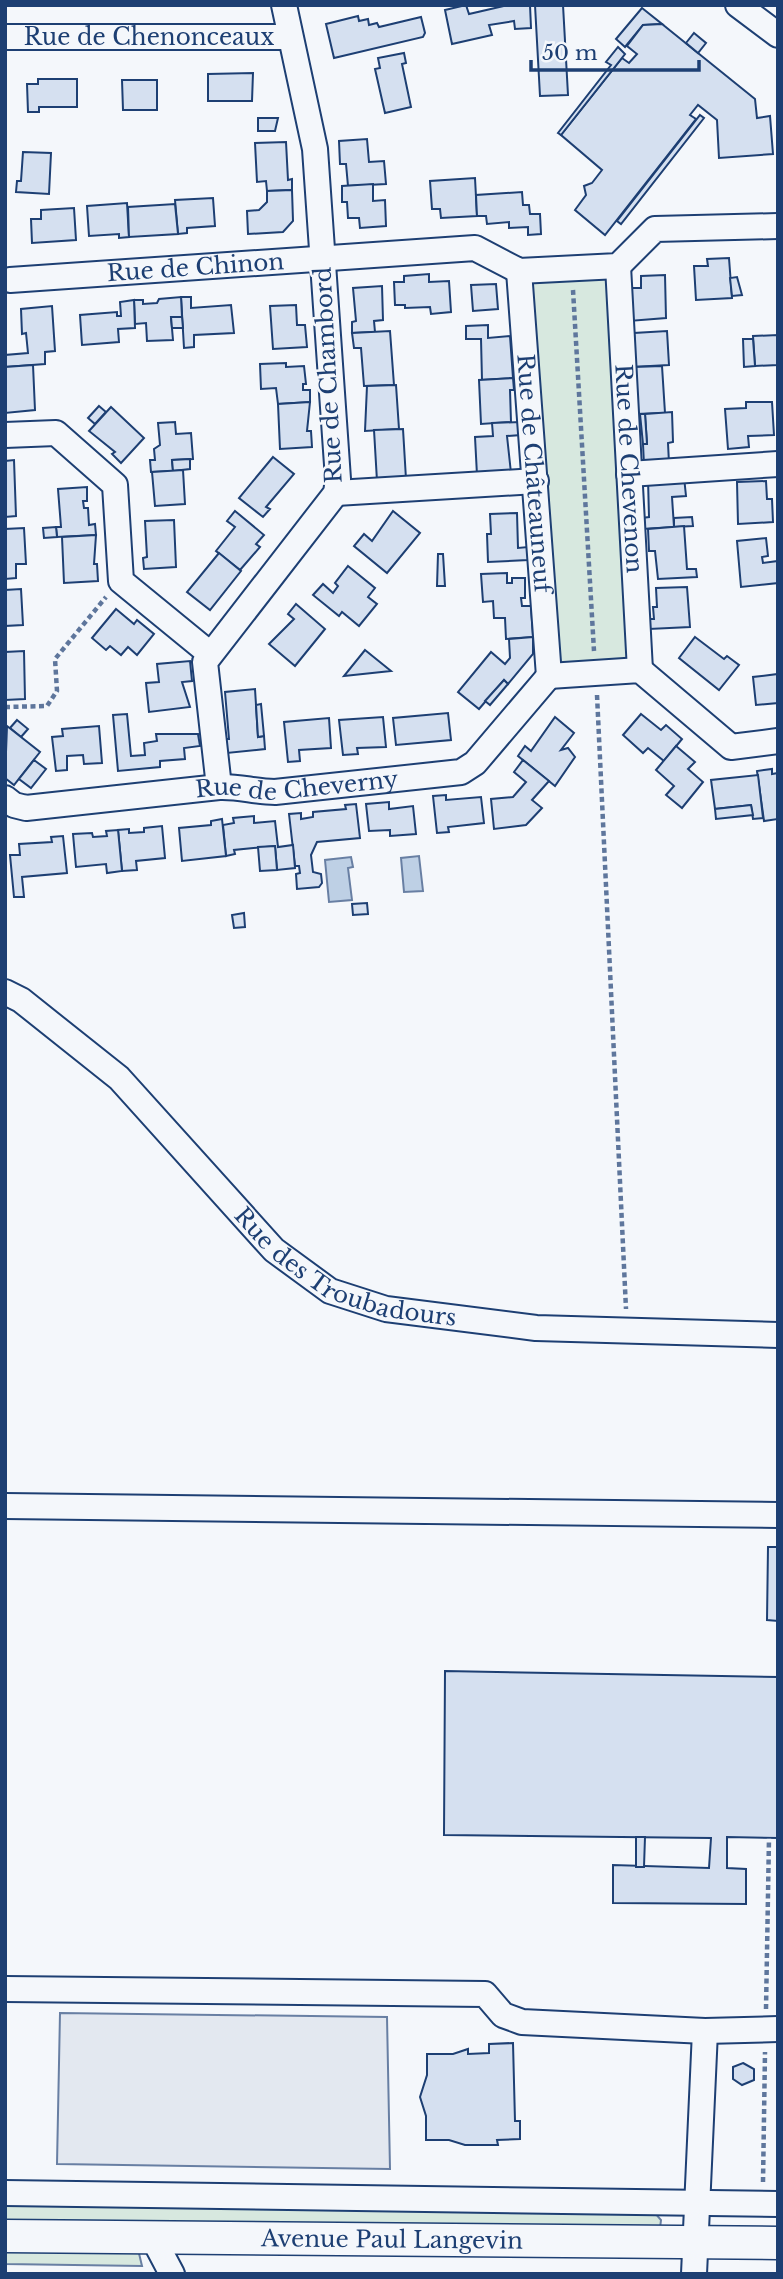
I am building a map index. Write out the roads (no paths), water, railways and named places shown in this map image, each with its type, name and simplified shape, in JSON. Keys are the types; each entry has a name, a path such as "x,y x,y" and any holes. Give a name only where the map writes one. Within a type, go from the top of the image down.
{"main road":[{"name":"Avenue Paul Langevin","path":"5,2236 153,2238 694,2258 778,2243"}],"street":[{"name":"Rue de Chambord","path":"209,653 336,493 338,479 315,149 284,5"},
{"path":"738,5 778,35"},
{"name":"Rue de Chenonceaux","path":"5,37 290,37"},
{"path":"618,266 655,229 778,226"},
{"name":"Rue de Chinon","path":"7,281 475,248 519,271 618,266"},
{"name":"Rue de Chevenon","path":"618,266 640,670"},
{"name":"Rue de Châteauneuf","path":"519,271 549,676"},
{"path":"5,435 56,433 115,485 121,581 209,653 205,663 219,786"},
{"path":"629,474 778,464"},
{"path":"336,493 536,481"},
{"path":"549,676 640,670 731,747 778,741"},
{"name":"Rue de Cheverny","path":"5,798 14,805 26,807 219,786 241,785 260,792 275,792 461,772 475,763 549,676"},
{"name":"Rue des Troubadours","path":"5,992 21,1000 119,1078 274,1250 330,1291 386,1309 536,1328 778,1335"},
{"path":"5,1506 778,1515"},
{"path":"5,1989 485,1994 503,2015 522,2022 705,2031 778,2029"},
{"path":"694,2258 699,2204 705,2031"},
{"path":"5,2193 778,2204"},
{"path":"153,2238 172,2274"}],"water":[{"path":"419,856 423,891 404,892 401,858"},
{"path":"351,857 353,867 348,868 352,900 329,902 325,860"}]}
